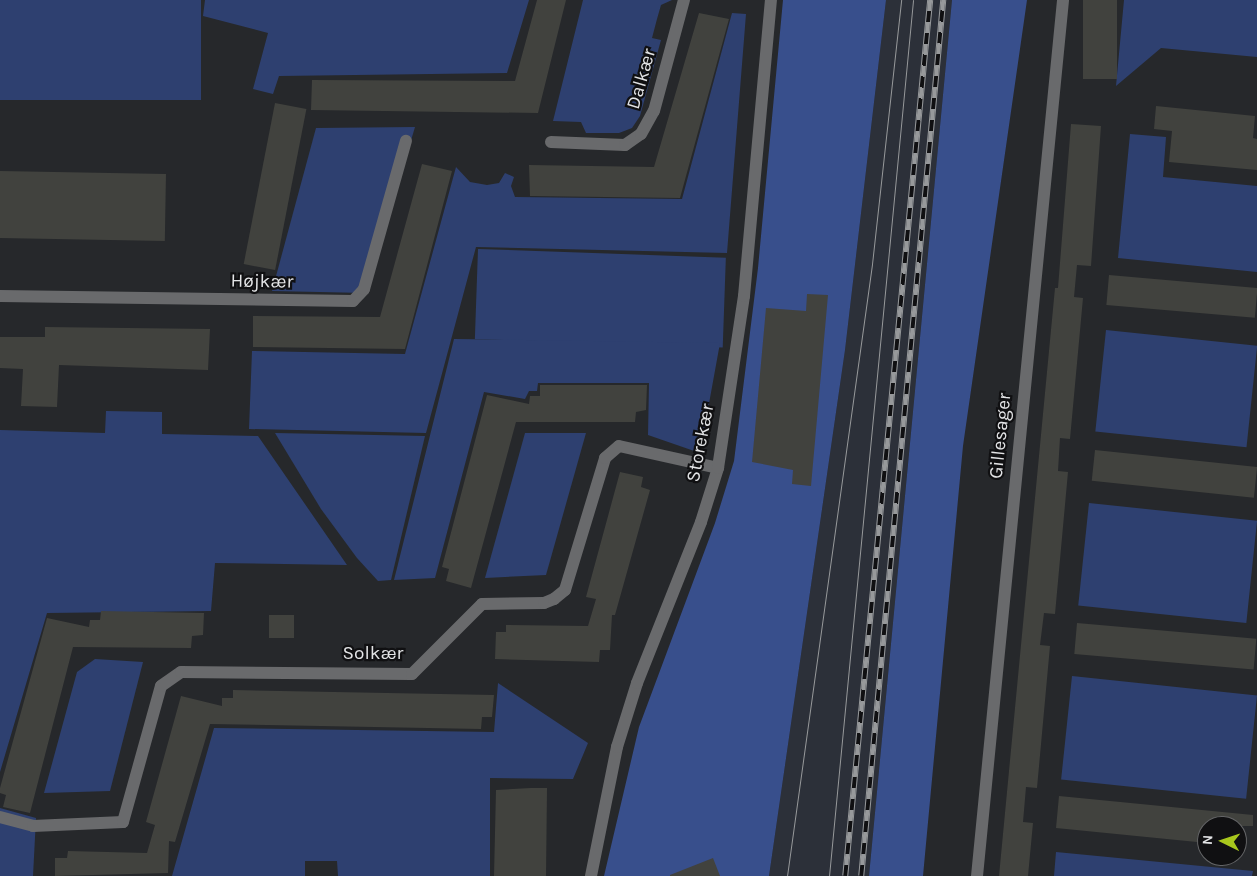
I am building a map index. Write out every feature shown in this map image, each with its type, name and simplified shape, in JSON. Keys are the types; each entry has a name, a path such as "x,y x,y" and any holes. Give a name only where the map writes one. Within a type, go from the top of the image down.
{"street":[{"name":"Dalkær","path":"551,142 625,146 641,134 654,111 684,0"},
{"name":"Storekær","path":"591,876 613,758 637,683 702,522 718,468 744,296 771,0"},
{"name":"Gillesager","path":"977,876 1063,0"},
{"name":"Højkær","path":"0,296 353,301 364,289 406,141"},
{"name":"Solkær","path":"0,817 33,826 123,822 161,686 181,672 412,674 482,604 544,603 554,599 566,590 605,458 619,446 718,468"}],"shaded area":[{"path":"0,0 201,0 201,100 0,100"},
{"path":"205,0 529,0 507,73 279,76 273,94 253,89 268,33 203,16"},
{"path":"583,0 672,0 661,5 657,19 652,38 661,40 640,116 632,128 619,133 586,133 581,122 553,121"},
{"path":"783,0 886,0 845,350 769,876 604,876 639,727 715,523 734,461 758,268"},
{"path":"886,0 952,0 869,876 769,876 845,350"},
{"path":"952,0 1027,0 963,446 923,876 869,876"},
{"path":"1124,0 1257,0 1257,57 1161,48 1116,86"},
{"path":"732,13 746,14 727,253 476,247 426,433 249,429 252,351 405,354 456,167 470,182 487,185 499,183 505,173 514,177 511,186 515,197 682,199"},
{"path":"415,127 366,293 272,291 316,128"},
{"path":"1130,134 1166,137 1163,177 1257,186 1257,272 1118,258"},
{"path":"478,249 726,258 723,348 475,339"},
{"path":"1106,330 1257,346 1247,447 1095,431"},
{"path":"454,339 720,343 700,453 648,435 649,383 538,383 537,391 529,391 525,399 484,392 435,578 394,580"},
{"path":"106,411 162,412 162,434 258,436 347,565 215,563 211,611 47,613 0,772 0,430 105,433"},
{"path":"275,433 425,436 391,580 378,581 357,558 321,509"},
{"path":"525,433 586,433 546,575 485,578"},
{"path":"1089,503 1257,521 1246,623 1078,605"},
{"path":"95,659 143,662 110,791 44,793 77,672"},
{"path":"1072,676 1257,695 1246,799 1061,779"},
{"path":"498,683 588,743 573,779 490,778 490,876 338,876 337,861 305,861 305,876 172,876 214,728 494,732"},
{"path":"0,808 36,818 33,876 0,876"},
{"path":"1056,852 1253,871 1252,876 1054,876"}],"building":[{"path":"537,0 566,0 538,113 311,110 312,80 515,81"},
{"path":"1083,0 1117,0 1117,79 1083,79"},
{"path":"699,13 729,19 680,198 530,196 529,165 654,167"},
{"path":"275,103 306,109 275,270 244,264"},
{"path":"1156,106 1255,116 1253,138 1257,139 1257,170 1169,162 1172,131 1154,129"},
{"path":"1071,124 1101,126 1091,266 1077,265 1074,297 1083,298 1070,439 1060,438 1058,471 1068,472 1055,614 1044,613 1040,645 1050,646 1037,788 1026,787 1023,822 1033,823 1028,876 999,876 1055,288 1058,288"},
{"path":"422,164 452,171 405,349 253,347 253,316 380,317"},
{"path":"0,171 166,174 165,241 0,238"},
{"path":"1109,275 1257,288 1255,318 1106,305"},
{"path":"807,294 828,295 811,486 792,484 793,470 752,462 766,308 806,311"},
{"path":"45,327 210,329 208,370 59,365 57,407 21,406 23,369 0,368 0,337 45,337"},
{"path":"540,385 647,385 646,410 636,412 635,422 516,422 471,588 446,581 449,569 442,567 487,395 529,404 530,396 540,396"},
{"path":"1095,450 1257,467 1254,498 1092,481"},
{"path":"620,472 643,477 641,487 650,490 615,615 612,615 610,650 600,650 599,662 495,659 496,632 506,632 506,625 588,626 596,599 586,597"},
{"path":"101,611 204,613 203,635 192,636 191,648 73,647 30,813 3,807 6,795 0,793 0,788 47,618 89,627 90,620 100,620"},
{"path":"269,615 294,615 294,638 269,638"},
{"path":"1077,623 1256,639 1254,670 1074,654"},
{"path":"233,690 494,695 492,717 482,717 481,729 210,724 175,842 169,841 168,873 55,876 55,858 67,858 68,851 147,853 155,825 146,822 181,696 222,706 222,698 233,698"},
{"path":"547,788 546,876 494,876 496,790"},
{"path":"1059,796 1253,815 1253,826 1247,826 1247,816 1197,816 1197,842 1056,828"},
{"path":"713,858 720,876 670,876 670,875"}],"tram line":[{"path":"787,876 872,264 901,0"},
{"path":"829,876 913,0"}],"railway":[{"path":"845,876 930,0"},
{"path":"861,876 943,0"}]}
